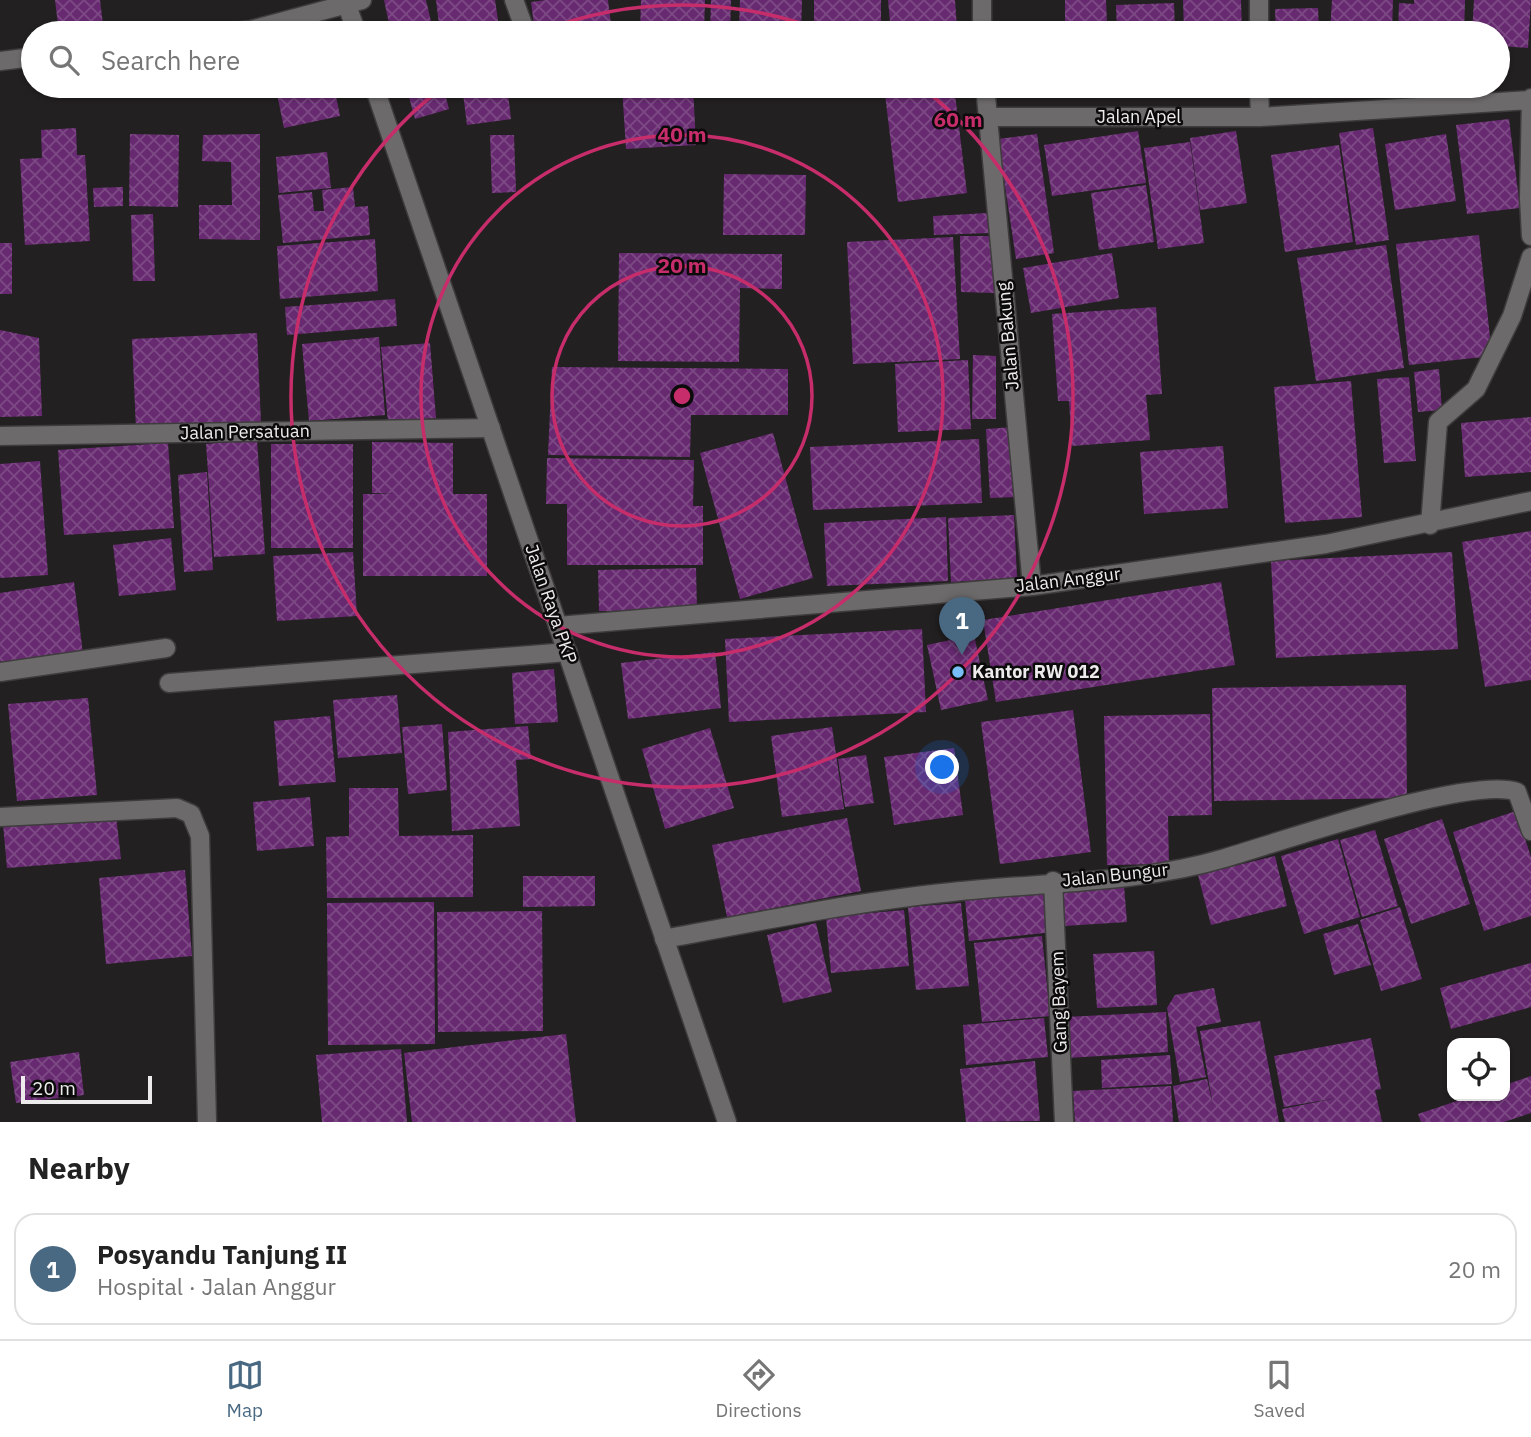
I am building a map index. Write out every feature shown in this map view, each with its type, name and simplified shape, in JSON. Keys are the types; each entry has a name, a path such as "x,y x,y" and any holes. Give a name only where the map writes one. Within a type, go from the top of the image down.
{"street":[{"path":"514,0 522,21"},
{"path":"982,0 982,21"},
{"path":"1259,0 1259,21"},
{"path":"283,21 351,2 355,21"},
{"path":"0,61 21,58"},
{"name":"Jalan Raya PKP","path":"378,98 727,1122"},
{"name":"Jalan Bakung","path":"986,98 1032,586"},
{"path":"1259,98 1260,117"},
{"path":"1531,100 1528,198 1531,236"},
{"name":"Jalan Apel","path":"987,117 1260,117 1531,100"},
{"path":"1430,524 1438,422 1475,389 1512,316 1531,257"},
{"name":"Jalan Persatuan","path":"0,436 491,428"},
{"name":"Jalan Anggur","path":"558,626 1032,586 1326,544 1531,501"},
{"path":"0,672 166,648"},
{"path":"169,683 568,652"},
{"name":"Jalan Bungur","path":"664,939 861,904 1173,870 1223,859 1336,823 1491,787 1517,792 1531,831"},
{"path":"0,817 177,808 191,814 200,836 207,1122"},
{"name":"Gang Bayem","path":"1053,881 1064,1122"}],"building":[{"path":"55,0 100,0 103,21 58,21"},
{"path":"384,0 426,0 431,21 388,21"},
{"path":"436,0 495,0 498,21 439,21"},
{"path":"608,0 611,21 533,21 531,2"},
{"path":"641,0 705,0 704,21 640,21"},
{"path":"711,0 731,0 730,21 710,21"},
{"path":"740,0 802,0 801,21 739,21"},
{"path":"814,0 881,0 881,21 814,21"},
{"path":"888,0 955,0 956,21 890,21"},
{"path":"1065,0 1106,0 1107,21 1065,21"},
{"path":"1183,0 1241,0 1242,21 1184,21"},
{"path":"1332,0 1393,0 1392,21 1331,21"},
{"path":"1414,0 1465,0 1464,21 1398,21 1399,3 1414,4"},
{"path":"1474,0 1531,0 1528,48 1510,47 1510,21 1473,21"},
{"path":"1174,3 1175,21 1117,21 1116,5"},
{"path":"1318,8 1319,21 1276,21 1275,9"},
{"path":"278,98 336,98 340,116 284,128"},
{"path":"409,98 446,98 449,109 415,119"},
{"path":"464,98 508,98 511,119 467,125"},
{"path":"623,98 694,98 696,145 626,149"},
{"path":"885,98 955,98 967,193 898,202"},
{"path":"1509,119 1520,208 1467,214 1456,125"},
{"path":"76,128 77,155 85,155 90,241 25,245 20,159 42,158 41,130"},
{"path":"1373,128 1389,240 1356,245 1339,133"},
{"path":"1138,131 1146,183 1052,196 1044,145"},
{"path":"1236,131 1247,203 1200,210 1190,138"},
{"path":"130,134 179,135 178,207 129,206"},
{"path":"260,134 260,240 199,239 199,205 232,205 231,162 202,161 203,135"},
{"path":"1037,134 1054,253 1016,259 998,139"},
{"path":"1446,134 1456,201 1395,210 1385,144"},
{"path":"490,135 514,135 516,192 492,193"},
{"path":"1190,142 1204,243 1158,249 1144,148"},
{"path":"1339,145 1353,242 1285,252 1271,155"},
{"path":"327,152 331,188 279,193 276,157"},
{"path":"724,174 806,175 805,235 723,235"},
{"path":"1146,185 1154,242 1099,250 1091,193"},
{"path":"123,187 123,206 94,207 93,188"},
{"path":"353,187 355,207 368,206 370,235 283,243 278,195 312,192 314,211 324,211 322,190"},
{"path":"988,213 989,233 934,235 933,216"},
{"path":"153,214 155,281 133,281 131,215"},
{"path":"1479,235 1492,356 1409,365 1396,244"},
{"path":"960,236 994,236 995,293 961,292"},
{"path":"953,237 960,359 853,364 847,242"},
{"path":"375,239 378,291 280,299 277,246"},
{"path":"0,243 12,243 12,294 0,294"},
{"path":"1386,245 1404,368 1316,381 1297,258"},
{"path":"619,253 782,254 782,289 740,288 739,362 618,361"},
{"path":"1112,253 1119,298 1031,313 1023,268"},
{"path":"395,299 397,326 287,335 285,307"},
{"path":"1156,307 1162,394 1146,395 1150,440 1072,446 1069,401 1058,401 1052,314"},
{"path":"0,330 39,338 42,416 0,417"},
{"path":"257,333 261,423 136,429 132,339"},
{"path":"379,337 385,415 309,421 302,344"},
{"path":"430,343 436,418 388,422 381,347"},
{"path":"973,355 996,356 996,419 972,419"},
{"path":"968,360 971,429 898,432 895,364"},
{"path":"552,367 788,369 788,415 691,415 690,457 548,455"},
{"path":"1439,369 1442,410 1418,412 1414,372"},
{"path":"1409,377 1416,461 1384,463 1377,379"},
{"path":"1351,381 1362,517 1285,523 1274,387"},
{"path":"1531,417 1531,472 1465,477 1461,423"},
{"path":"1013,427 1016,497 990,498 986,429"},
{"path":"773,433 813,578 740,599 700,453"},
{"path":"979,439 982,503 813,510 810,447"},
{"path":"257,440 265,554 214,557 206,444"},
{"path":"372,442 453,443 453,494 487,494 487,576 363,576 363,494 395,494 372,493"},
{"path":"168,443 174,528 64,535 58,450"},
{"path":"271,444 353,444 353,548 271,548"},
{"path":"1223,446 1228,508 1144,514 1140,452"},
{"path":"547,458 694,460 693,506 703,506 703,565 567,565 567,504 546,504"},
{"path":"40,461 48,575 0,578 0,464"},
{"path":"207,472 213,570 184,572 178,475"},
{"path":"1014,515 1017,578 951,582 948,518"},
{"path":"946,517 948,581 827,586 824,523"},
{"path":"1531,531 1531,680 1485,687 1462,542"},
{"path":"171,538 176,590 119,596 113,545"},
{"path":"353,552 357,616 277,621 273,556"},
{"path":"1452,552 1458,649 1276,658 1271,561"},
{"path":"696,568 697,610 599,611 598,570"},
{"path":"74,582 83,654 0,662 0,593"},
{"path":"1221,582 1235,665 996,702 983,620"},
{"path":"922,629 926,712 729,722 725,639"},
{"name":"Kantor RW 012","path":"974,635 988,700 941,710 927,645"},
{"path":"715,652 721,708 628,719 621,663"},
{"path":"554,669 558,722 515,724 512,673"},
{"path":"1406,685 1407,798 1214,801 1212,688"},
{"path":"397,695 402,753 338,758 333,700"},
{"path":"88,698 97,795 17,801 8,704"},
{"path":"1073,710 1091,852 1000,864 981,722"},
{"path":"1210,714 1212,815 1168,816 1169,864 1107,865 1104,716"},
{"path":"330,716 336,782 279,786 274,721"},
{"path":"442,724 447,790 408,794 402,727"},
{"path":"528,726 531,759 516,760 520,826 452,831 448,732"},
{"path":"832,727 844,809 782,817 771,736"},
{"path":"710,728 734,808 665,829 642,749"},
{"path":"954,748 963,815 894,825 884,757"},
{"path":"866,755 874,803 845,807 838,759"},
{"path":"349,788 398,788 399,836 473,835 473,897 327,898 326,837 349,836"},
{"path":"310,797 314,846 257,851 253,802"},
{"path":"1516,811 1531,857 1531,916 1484,931 1453,832"},
{"path":"116,815 121,859 7,868 3,824"},
{"path":"847,818 861,891 727,917 712,845"},
{"path":"1442,819 1470,904 1411,924 1384,839"},
{"path":"1375,830 1398,906 1362,917 1340,840"},
{"path":"1338,839 1360,917 1304,934 1281,856"},
{"path":"1275,856 1287,906 1211,925 1198,875"},
{"path":"185,870 192,956 106,964 99,878"},
{"path":"523,876 595,876 595,906 523,907"},
{"path":"1124,886 1127,922 1064,926 1061,890"},
{"path":"1049,891 1053,932 969,941 965,900"},
{"path":"434,902 435,1044 328,1045 327,903"},
{"path":"961,903 969,986 916,990 908,907"},
{"path":"1400,907 1422,979 1381,991 1360,920"},
{"path":"904,910 909,966 831,973 826,917"},
{"path":"542,911 543,1031 438,1032 437,912"},
{"path":"816,923 832,992 783,1003 767,935"},
{"path":"1358,924 1371,965 1334,975 1323,934"},
{"path":"1042,936 1050,1016 982,1022 974,943"},
{"path":"1154,951 1157,1005 1097,1008 1093,954"},
{"path":"1531,963 1531,1007 1451,1029 1440,988"},
{"path":"1214,988 1221,1022 1196,1027 1206,1077 1180,1082 1167,1008 1175,995"},
{"path":"1166,1012 1168,1052 1067,1058 1065,1017"},
{"path":"1044,1018 1048,1057 966,1065 963,1025"},
{"path":"1260,1021 1279,1122 1179,1122 1173,1086 1207,1079 1213,1106 1200,1031"},
{"path":"566,1034 576,1122 412,1122 404,1053"},
{"path":"1371,1038 1381,1089 1375,1090 1382,1122 1285,1122 1282,1109 1337,1098 1284,1107 1274,1056"},
{"path":"401,1049 407,1122 322,1122 316,1055"},
{"path":"79,1052 84,1095 16,1103 10,1062"},
{"path":"1170,1055 1172,1084 1102,1088 1101,1060"},
{"path":"1035,1061 1040,1121 966,1122 960,1069"},
{"path":"1531,1076 1531,1113 1504,1122 1421,1122 1418,1114 1457,1101 1510,1101 1510,1083"},
{"path":"1171,1086 1173,1122 1075,1122 1073,1091"}],"place":[{"name":"Posyandu Tanjung II","path":"962,655"},
{"name":"Kantor RW 012","path":"958,672"}]}
